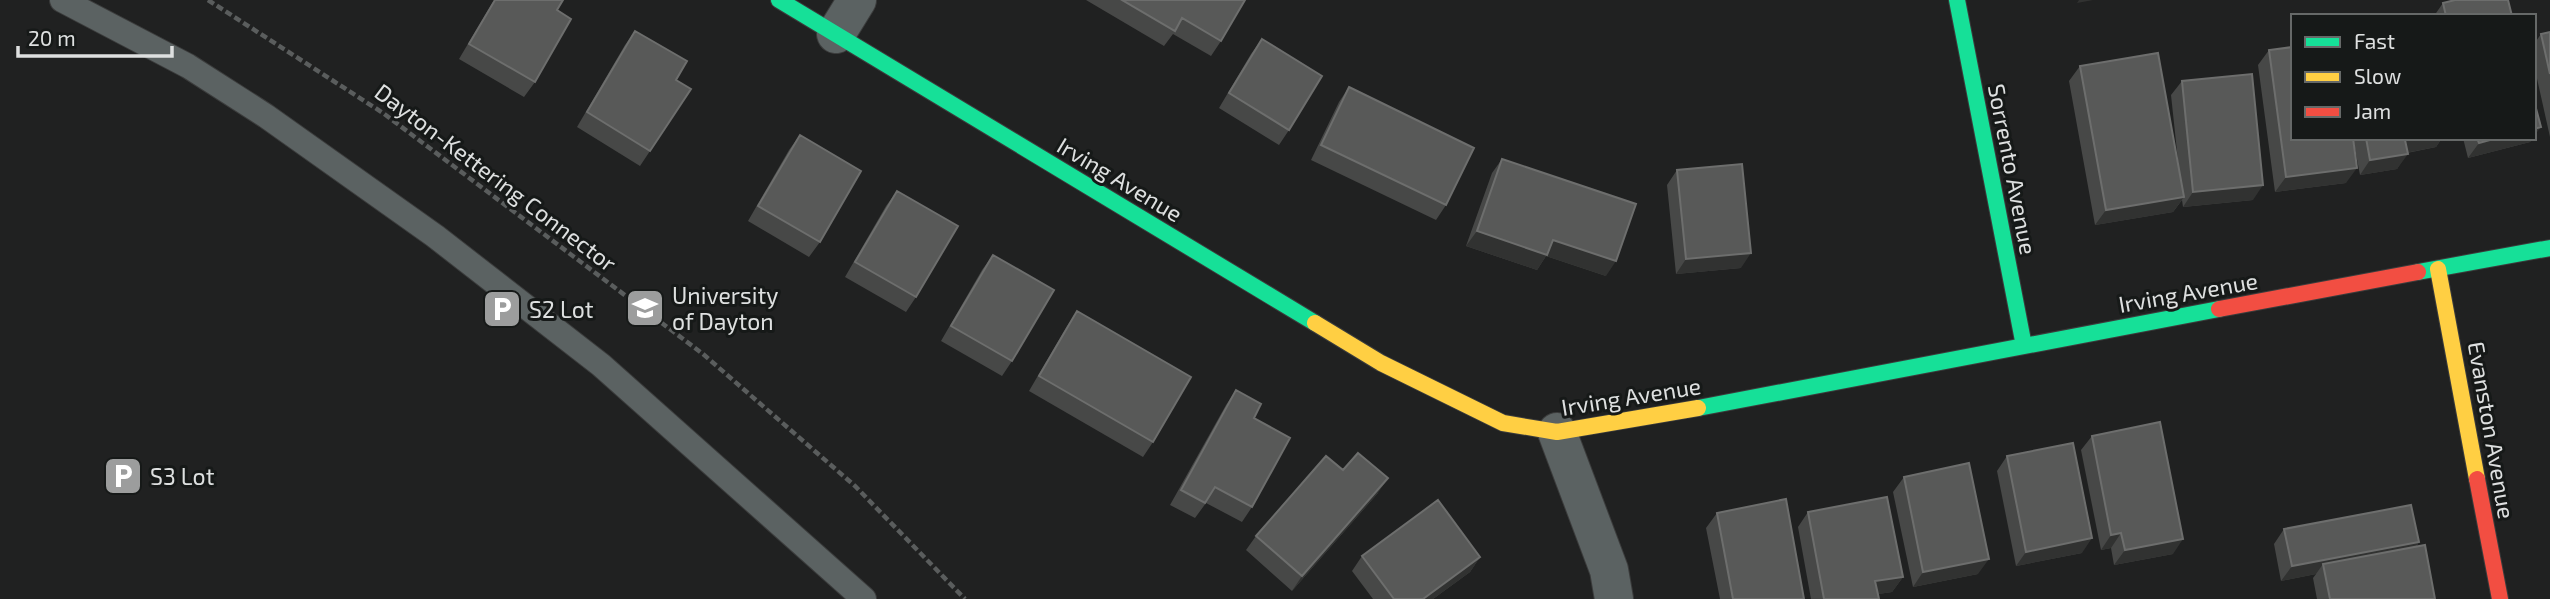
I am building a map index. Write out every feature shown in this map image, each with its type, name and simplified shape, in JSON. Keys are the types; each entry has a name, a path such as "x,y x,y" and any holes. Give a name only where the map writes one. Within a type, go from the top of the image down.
{"street":[{"name":"Irving Avenue","path":"779,0 1381,363 1503,423 1557,432 1632,421 2550,248"},
{"path":"836,34 857,0"},
{"name":"Sorrento Avenue","path":"1957,0 2024,346"},
{"name":"Evanston Avenue","path":"2438,270 2500,599"},
{"path":"1557,432 1609,570 1614,599"}],"lane":[{"path":"62,0 188,66 266,116 435,236 601,365 864,599"}],"path":[{"name":"Dayton-Kettering Connector","path":"208,0 383,113 703,354 855,486 965,599"}],"building":[{"path":"495,0 563,0 557,10 571,19 535,82 469,44"},
{"path":"1122,0 1245,0 1221,41 1182,18 1175,31"},
{"path":"2455,0 2508,0 2512,14 2446,14 2443,3"},
{"path":"635,31 687,61 676,80 691,89 650,151 587,112"},
{"path":"2550,32 2550,74 2541,34"},
{"path":"1262,39 1322,76 1289,130 1229,93"},
{"path":"2291,47 2291,140 2353,140 2357,168 2286,177 2269,50"},
{"path":"2158,53 2184,197 2106,210 2080,66"},
{"path":"2252,74 2263,185 2193,192 2182,81"},
{"path":"1349,87 1474,148 1446,205 1321,145"},
{"path":"2536,108 2541,127 2536,128"},
{"path":"800,135 861,171 820,242 758,206"},
{"path":"2366,140 2405,140 2408,154 2370,160"},
{"path":"1502,159 1636,204 1616,261 1553,240 1547,255 1477,231"},
{"path":"1742,164 1751,253 1686,259 1677,170"},
{"path":"897,191 958,226 916,297 855,262"},
{"path":"993,255 1054,290 1012,361 951,326"},
{"path":"1077,311 1191,377 1153,442 1039,376"},
{"path":"1236,390 1261,404 1254,418 1290,438 1252,507 1215,487 1205,503 1181,490"},
{"path":"2160,422 2183,539 2125,550 2121,533 2111,535 2092,436"},
{"path":"2073,443 2092,538 2026,552 2007,456"},
{"path":"1358,453 1388,478 1302,576 1256,536 1326,456 1343,470"},
{"path":"1969,463 1989,559 1923,572 1904,477"},
{"path":"1887,497 1903,577 1875,581 1879,599 1824,599 1808,512"},
{"path":"1786,499 1804,599 1733,599 1717,513"},
{"path":"1438,500 1480,557 1423,599 1394,599 1362,556"},
{"path":"2411,505 2419,542 2292,566 2284,529"},
{"path":"2425,545 2435,599 2330,599 2323,564"}],"traffic: fast":[{"path":"779,0 1315,323"},
{"path":"1957,0 2024,346"},
{"path":"2418,272 2550,248"},
{"path":"1698,408 2219,309"}],"traffic: slow":[{"path":"2438,269 2477,479"},
{"path":"1315,323 1381,363 1503,423 1557,432 1698,408"}],"traffic: jam":[{"path":"2219,309 2418,272"},
{"path":"2477,479 2500,599"}],"place":[{"name":"University of Dayton","path":"645,308"},
{"name":"S2 Lot","path":"502,309"},
{"name":"S3 Lot","path":"123,476"}]}
